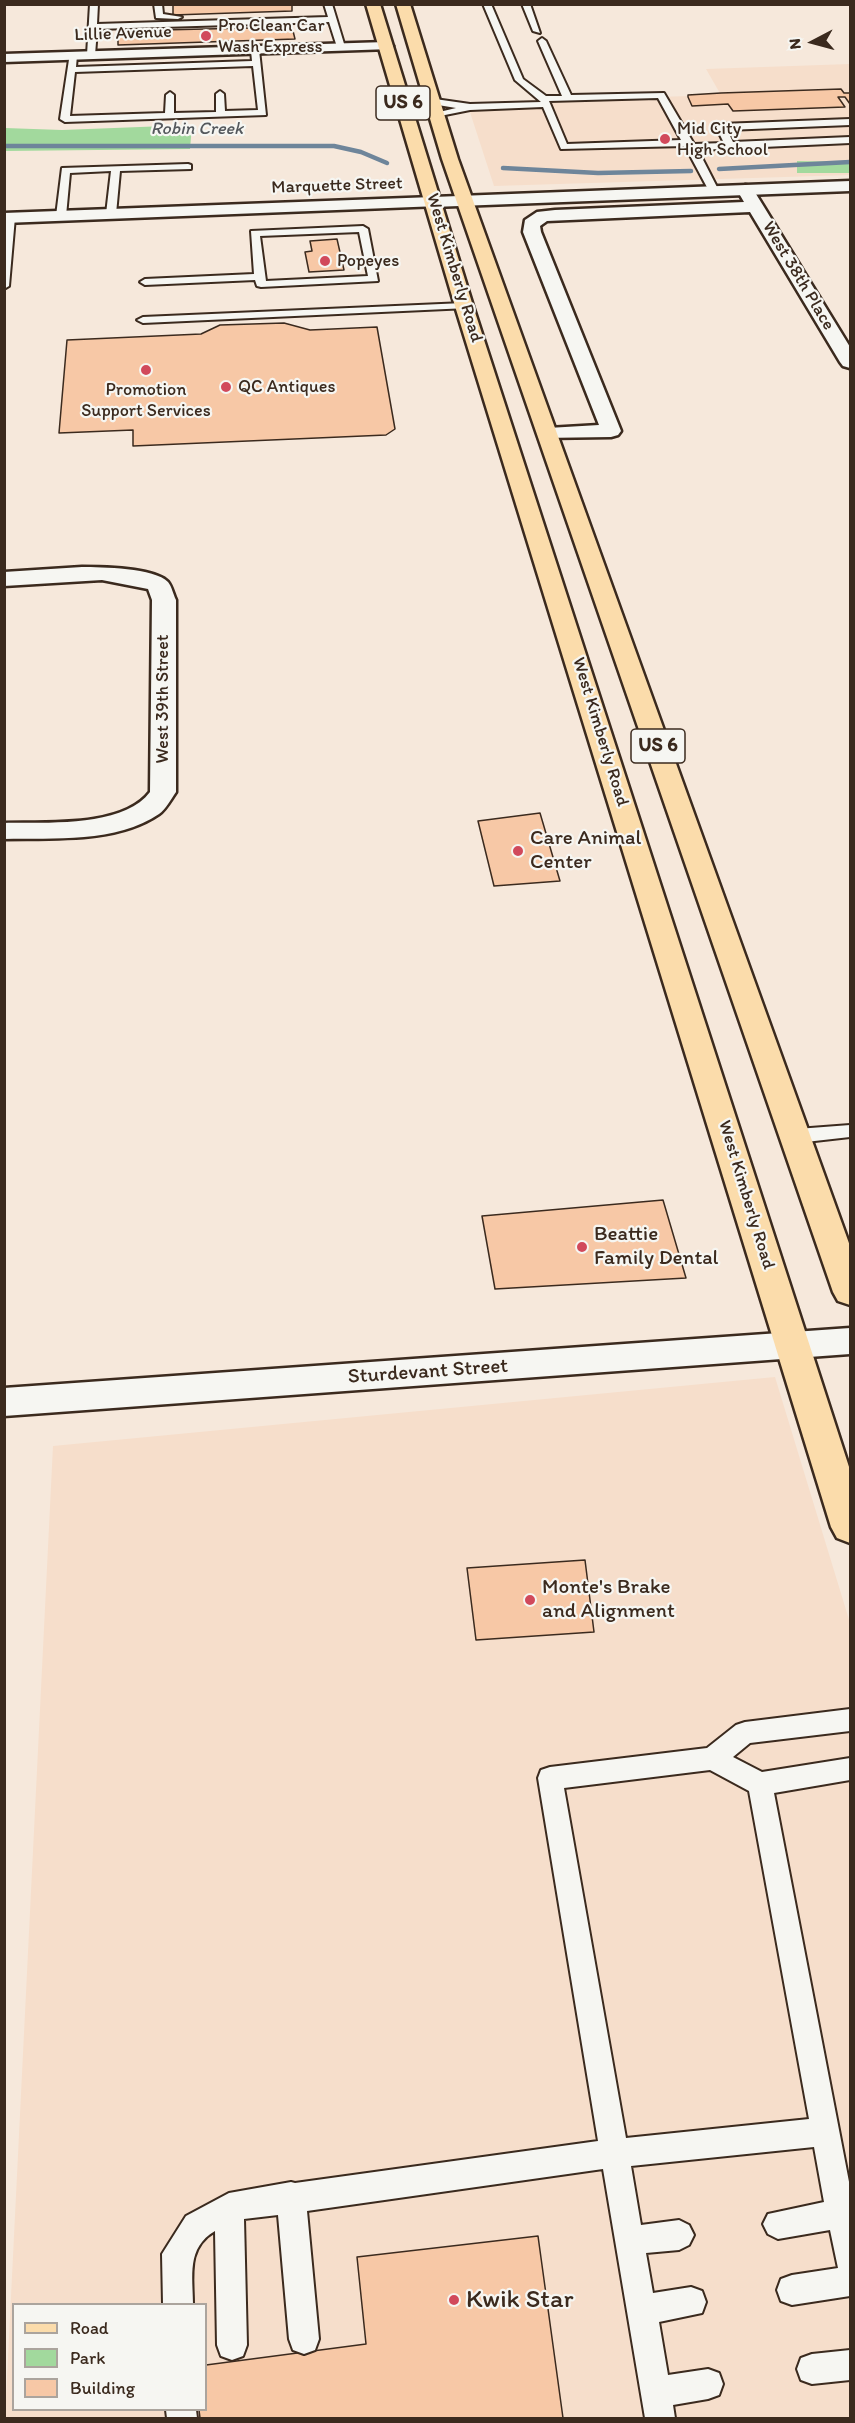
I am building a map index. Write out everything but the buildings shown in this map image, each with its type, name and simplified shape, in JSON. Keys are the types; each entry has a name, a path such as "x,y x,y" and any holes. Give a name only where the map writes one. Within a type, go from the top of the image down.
{"main road":[{"name":"West Kimberly Road","path":"373,4 464,306 850,1527"},
{"path":"390,4 397,30 416,45"},
{"name":"West Kimberly Road","path":"403,4 465,200 797,1136 850,1292"}],"street":[{"name":"Lillie Avenue","path":"4,58 72,62 91,55 256,57 340,47 386,46"},
{"name":"Marquette Street","path":"8,218 850,186"},
{"name":"West 38th Place","path":"746,190 850,362"},
{"path":"548,434 611,431 532,232 531,224 535,219 555,214 756,207"},
{"name":"West 39th Street","path":"4,579 105,574 137,576 158,585 164,600 163,792 149,809 114,821 80,827 4,831"},
{"name":"Sturdevant Street","path":"4,1402 850,1341"}],"lane":[{"path":"91,55 98,39 93,27 94,4"},
{"path":"158,4 159,16 169,17 294,14 334,19"},
{"path":"328,4 340,47"},
{"path":"487,4 519,80 545,102 564,147 730,145 850,140"},
{"path":"526,4 537,31"},
{"path":"93,27 302,15"},
{"path":"302,15 305,33"},
{"path":"326,32 337,32"},
{"path":"542,41 568,98"},
{"path":"256,57 263,113 169,116 112,113 65,119 72,62 256,57"},
{"path":"220,94 221,115"},
{"path":"169,116 170,95"},
{"path":"437,109 545,102 568,98 661,95 714,191"},
{"path":"437,109 470,107"},
{"path":"730,145 721,127 850,122"},
{"path":"61,216 65,170 188,167"},
{"path":"111,214 116,168"},
{"path":"4,286 8,218"},
{"path":"363,229 374,279 261,284 260,277 255,233 363,229"},
{"path":"145,282 260,277"},
{"path":"143,320 464,306"},
{"path":"797,1136 850,1131"},
{"path":"708,2384 657,2405 550,1778 712,1759 745,1733 850,1720"},
{"path":"712,1759 760,1784 850,1769"},
{"path":"760,1784 850,2261"},
{"path":"178,2303 177,2254 196,2226 229,2206 615,2153 825,2132"},
{"path":"291,2196 304,2339"},
{"path":"229,2206 232,2345"},
{"path":"778,2224 840,2214"},
{"path":"628,2241 679,2235"},
{"path":"792,2290 850,2281"},
{"path":"640,2310 691,2302"},
{"path":"812,2369 850,2365"}],"shaded area":[{"name":"Mid City High School","path":"850,64 850,175 494,186 467,103 721,95 706,69"},
{"path":"775,1377 850,1623 850,2418 5,2418 53,1446"}],"green space":[{"path":"192,125 190,149 5,151 5,128 62,130"},
{"path":"797,161 850,162 850,173 797,173"}],"waterway":[{"name":"Robin Creek","path":"4,146 334,146 361,152 387,163"},
{"name":"Robin Creek","path":"719,169 850,162"},
{"name":"Robin Creek","path":"503,168 598,173 691,171"}],"place":[{"name":"Pro Clean Car Wash Express","path":"206,36"},
{"name":"Mid City High School","path":"665,139"},
{"name":"Popeyes","path":"325,261"},
{"name":"Promotion Support Services","path":"146,370"},
{"name":"QC Antiques","path":"226,387"},
{"name":"Care Animal Center","path":"518,851"},
{"name":"Beattie Family Dental","path":"582,1247"},
{"name":"Monte's Brake and Alignment","path":"530,1600"},
{"name":"Kwik Star","path":"454,2300"}]}
